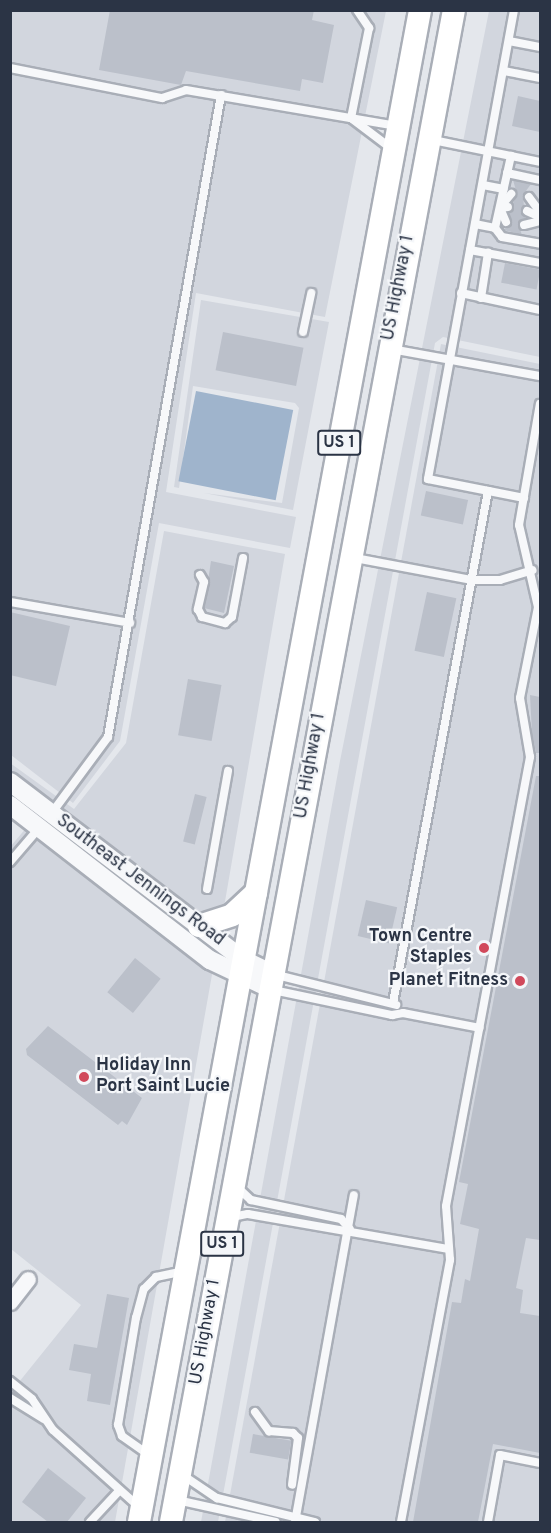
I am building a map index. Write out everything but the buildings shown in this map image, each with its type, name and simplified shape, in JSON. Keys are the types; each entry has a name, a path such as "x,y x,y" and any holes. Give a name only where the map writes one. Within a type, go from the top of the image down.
{"main road":[{"name":"US Highway 1","path":"145,1518 151,1457 240,967 256,893 420,10"},
{"name":"US Highway 1","path":"171,1522 387,348 454,10"},
{"path":"407,80 414,119 428,136"},
{"path":"398,126 411,142 420,180"},
{"path":"199,926 232,915 256,893"},
{"path":"151,1457 161,1485 175,1500"}],"street":[{"name":"Southeast Jennings Road","path":"10,782 45,821 210,960 240,967 271,981"},
{"name":"Southeast Jennings Road","path":"10,805 45,821 199,926 240,967"},
{"path":"10,1302 28,1279"}],"lane":[{"path":"351,118 369,28 357,10"},
{"path":"514,10 483,185 448,359 428,479 524,498"},
{"path":"509,41 540,47"},
{"path":"10,68 162,99 186,90 398,126"},
{"path":"504,71 540,78"},
{"path":"10,862 45,821 108,737 130,623 221,95"},
{"path":"351,118 394,150"},
{"path":"428,136 540,162"},
{"path":"495,228 504,207 511,156"},
{"path":"507,173 540,180"},
{"path":"483,185 507,191"},
{"path":"529,197 540,212"},
{"path":"504,207 506,222"},
{"path":"527,211 540,220"},
{"path":"524,225 540,220"},
{"path":"475,224 495,228 502,237 540,244"},
{"path":"470,250 540,263"},
{"path":"481,298 488,253"},
{"path":"303,332 311,293"},
{"path":"461,294 540,310"},
{"path":"387,348 540,376"},
{"path":"401,1522 448,1249 446,1206 530,757 520,698 538,607 533,570 519,525 540,404"},
{"path":"393,1003 488,491"},
{"path":"349,557 471,580 500,580 533,570"},
{"path":"200,575 204,582 198,609 202,617 225,623 232,617 243,558"},
{"path":"10,602 130,623"},
{"path":"207,889 228,771"},
{"path":"271,981 392,1016 403,1013 480,1028"},
{"path":"271,981 393,1003 403,1013"},
{"path":"233,1184 251,1200 341,1219 350,1229"},
{"path":"295,1521 350,1229 354,1195"},
{"path":"226,1219 248,1214 337,1232 350,1229 448,1249"},
{"path":"151,1457 122,1436 118,1425 136,1318 144,1288 156,1277 185,1271"},
{"path":"10,1381 32,1399 45,1420"},
{"path":"10,1398 45,1420 145,1518"},
{"path":"255,1412 269,1431 293,1433 298,1438 292,1485"},
{"path":"489,1522 500,1455 540,1463"},
{"path":"180,1471 200,1491 217,1498 283,1511 295,1521"},
{"path":"90,1522 119,1491"},
{"path":"175,1500 276,1522"},
{"path":"287,1522 315,1522"}],"shaded area":[{"path":"10,11 386,11 325,317 196,293 166,492 296,517 290,548 159,523 120,741 73,803 11,755"},
{"path":"489,11 540,11 540,357 443,337 435,343 218,1522 201,1522 340,761"},
{"path":"201,300 329,322 293,510 204,493 282,503 299,408 295,403 193,386 179,488 174,487"},
{"path":"441,344 540,364 540,1522 225,1522"},
{"path":"164,531 285,554 223,913 200,919 11,774 10,763 74,809 126,743"},
{"path":"27,827 213,969 115,1522 11,1522 11,1392 81,1305 11,1249 10,847"}],"water":[{"path":"196,391 293,410 276,500 178,481"}],"place":[{"name":"Town Centre Staples","path":"484,948"},
{"name":"Planet Fitness","path":"520,981"},
{"name":"Holiday Inn Port Saint Lucie","path":"84,1077"}]}
